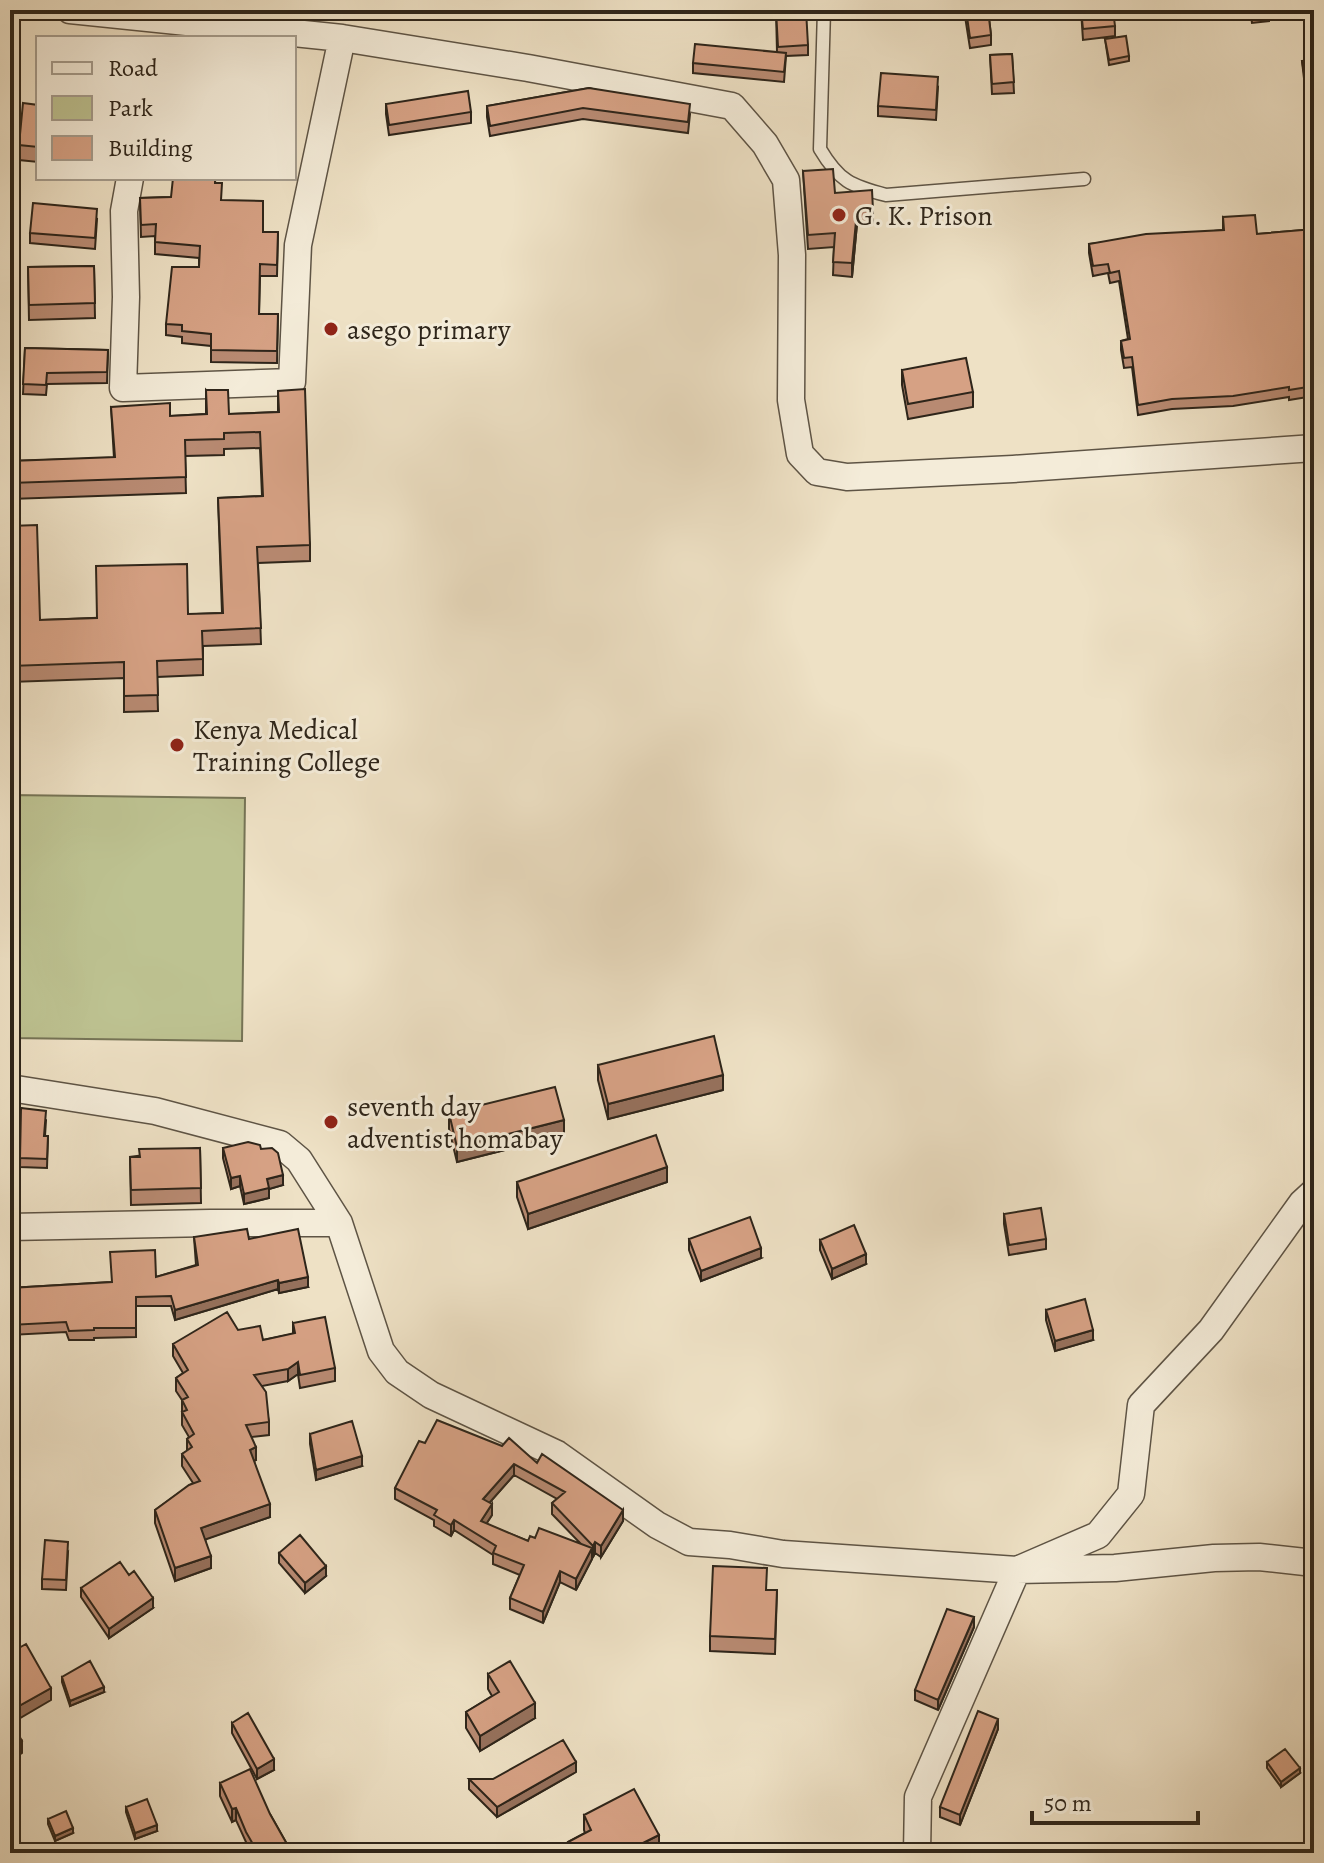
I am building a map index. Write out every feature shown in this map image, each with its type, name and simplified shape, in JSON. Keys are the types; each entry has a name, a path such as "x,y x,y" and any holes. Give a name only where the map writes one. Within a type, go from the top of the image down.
{"street":[{"path":"70,10 142,28 342,38 732,106 765,144 786,180 792,255 791,400 800,454 817,472 847,477 998,470 1314,448"},
{"path":"130,180 124,211 123,388 292,382 298,245 342,38"},
{"path":"10,1088 155,1111 280,1144 299,1160 339,1223 381,1351 397,1372 431,1395 557,1454 657,1525 689,1542 783,1554 1017,1570 1115,1568 1259,1557 1314,1563"},
{"path":"917,1853 918,1797 1017,1570 1098,1535 1131,1494 1141,1405 1211,1330 1302,1203 1314,1192"},
{"path":"10,1227 339,1223"}],"lane":[{"path":"824,10 820,149 832,168 855,187 886,195 1084,179"}],"green space":[{"path":"10,795 245,798 242,1041 10,1038"}],"building":[{"path":"776,10 806,10 808,45 778,47"},
{"path":"966,10 988,10 991,35 970,38"},
{"path":"1081,10 1113,10 1115,26 1083,29"},
{"path":"1251,10 1269,10 1269,16 1252,18"},
{"path":"1126,36 1129,56 1109,60 1105,39"},
{"path":"695,44 786,53 784,72 693,63"},
{"path":"1012,54 1014,82 992,84 990,55"},
{"path":"1314,59 1314,77 1305,79 1302,61"},
{"path":"881,73 938,77 936,110 878,106"},
{"path":"589,88 690,104 688,122 583,108 490,126 487,106"},
{"path":"468,91 471,112 389,125 386,104"},
{"path":"23,103 36,105 36,147 19,145"},
{"path":"833,169 835,193 872,190 873,210 857,211 852,263 833,262 835,233 808,235 803,171"},
{"path":"173,180 215,180 215,183 222,183 221,200 263,201 263,232 278,232 277,265 260,264 259,314 278,314 277,351 211,350 211,334 182,331 182,325 166,324 172,267 199,267 200,246 155,242 156,224 141,225 140,198 171,197"},
{"path":"33,203 97,209 95,238 30,233"},
{"path":"1255,215 1257,234 1314,229 1314,386 1138,405 1132,357 1124,358 1121,341 1130,339 1119,271 1110,273 1108,264 1093,266 1089,244 1146,234 1224,230 1223,217"},
{"path":"94,266 95,303 29,305 28,267"},
{"path":"25,348 108,350 107,372 47,373 46,385 23,384"},
{"path":"966,358 973,392 908,404 902,370"},
{"path":"305,389 310,545 257,547 261,628 202,631 203,659 157,661 158,695 124,696 124,662 10,666 10,526 37,525 40,620 97,618 96,566 187,564 188,614 223,613 218,498 263,496 260,432 224,433 224,439 185,440 186,477 10,483 10,461 115,457 111,407 170,403 170,416 207,414 206,390 228,390 229,414 279,412 278,391"},
{"path":"714,1036 723,1075 608,1104 598,1065"},
{"path":"555,1087 564,1120 457,1147 449,1113"},
{"path":"21,1108 46,1111 44,1136 48,1136 47,1159 20,1158"},
{"path":"656,1135 667,1167 528,1214 517,1182"},
{"path":"248,1142 260,1145 261,1149 272,1148 278,1153 283,1175 267,1179 269,1188 244,1194 240,1176 231,1178 223,1148"},
{"path":"200,1148 201,1188 131,1190 130,1157 140,1157 139,1149"},
{"path":"1041,1208 1046,1239 1009,1245 1004,1214"},
{"path":"750,1217 761,1248 701,1271 689,1239"},
{"path":"854,1225 866,1254 832,1269 820,1240"},
{"path":"247,1229 249,1239 298,1229 308,1277 279,1283 278,1280 175,1310 171,1296 136,1297 136,1328 69,1331 66,1322 10,1325 10,1288 112,1282 110,1252 155,1250 156,1277 198,1265 194,1237"},
{"path":"1085,1299 1093,1330 1055,1341 1046,1310"},
{"path":"227,1312 238,1330 260,1326 263,1340 295,1333 293,1323 325,1317 335,1368 300,1375 298,1362 288,1369 254,1375 266,1392 269,1422 246,1425 256,1447 250,1450 270,1504 201,1528 211,1556 175,1568 155,1510 189,1485 200,1481 182,1454 192,1447 187,1439 194,1434 182,1412 187,1410 182,1400 188,1397 176,1378 188,1370 173,1344"},
{"path":"437,1420 502,1446 509,1438 537,1463 542,1454 623,1510 601,1546 595,1542 593,1546 552,1503 565,1492 514,1464 483,1499 492,1504 481,1521 528,1541 530,1536 535,1538 539,1528 592,1548 576,1579 560,1571 543,1612 510,1598 524,1565 493,1553 496,1546 454,1520 451,1525 434,1515 437,1510 395,1488 419,1441 425,1443"},
{"path":"352,1421 362,1456 316,1470 310,1434"},
{"path":"10,1439 15,1439 10,1509"},
{"path":"300,1535 326,1566 305,1583 279,1553"},
{"path":"45,1540 68,1542 66,1580 42,1579"},
{"path":"120,1562 129,1575 134,1571 153,1598 109,1629 81,1588"},
{"path":"713,1566 767,1568 766,1590 777,1590 775,1639 710,1636"},
{"path":"947,1609 974,1617 938,1700 915,1690"},
{"path":"26,1644 51,1688 10,1711 10,1653"},
{"path":"90,1661 104,1687 70,1701 62,1677"},
{"path":"510,1661 535,1703 480,1736 466,1712 499,1692 488,1674"},
{"path":"978,1711 998,1719 960,1815 940,1807"},
{"path":"248,1713 274,1759 257,1769 232,1723"},
{"path":"10,1720 22,1741 10,1748"},
{"path":"563,1740 576,1762 497,1807 469,1779 493,1779"},
{"path":"1285,1749 1300,1768 1281,1782 1267,1762"},
{"path":"250,1769 292,1853 258,1853 236,1808 232,1809 220,1783"},
{"path":"634,1789 659,1835 623,1853 574,1853 568,1842 591,1830 584,1815"},
{"path":"147,1799 157,1825 135,1833 126,1807"},
{"path":"66,1811 73,1828 55,1836 48,1819"}],"place":[{"name":"G. K. Prison","path":"839,215"},
{"name":"asego primary","path":"331,329"},
{"name":"Kenya Medical Training College","path":"177,745"},
{"name":"seventh day adventist homabay","path":"331,1122"}]}
